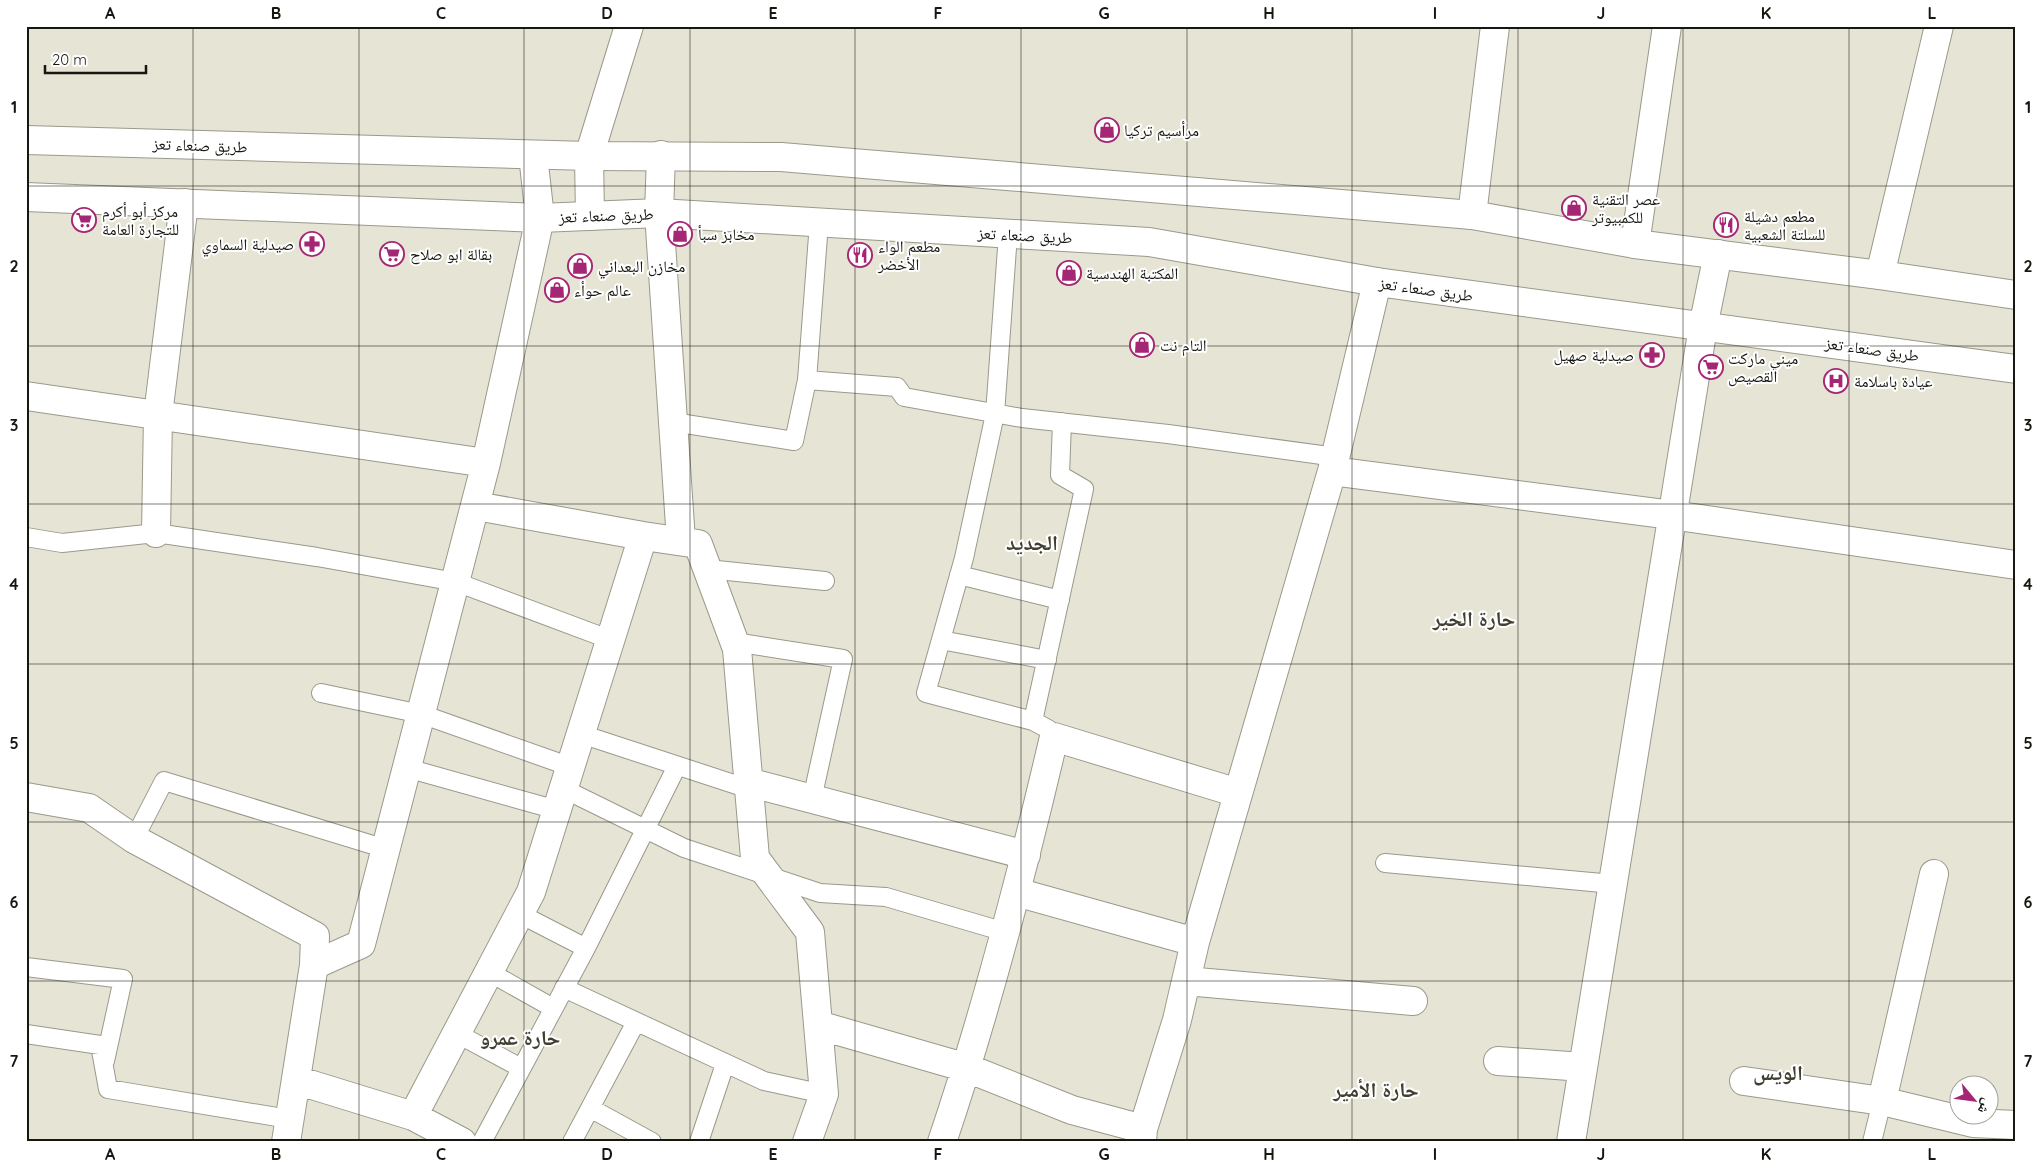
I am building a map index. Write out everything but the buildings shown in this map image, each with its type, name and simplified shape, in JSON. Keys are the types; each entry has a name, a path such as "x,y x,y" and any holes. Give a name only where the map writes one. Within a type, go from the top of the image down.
{"main road":[{"path":"590,216 589,156 629,26"},
{"path":"1472,215 1495,26"},
{"path":"1635,244 1667,26"},
{"path":"1880,275 1939,26"},
{"name":"طريق صنعاء تعز","path":"26,140 534,155 781,157 1472,215 1635,244 1880,275 2016,295"},
{"path":"314,965 361,944 476,506 540,218 534,155"},
{"path":"661,155 659,213 681,541"},
{"name":"طريق صنعاء تعز","path":"26,197 540,218 659,213 1149,242 1377,282 2016,369"},
{"path":"156,533 158,415 184,203"},
{"path":"1571,1142 1703,326 1718,254"},
{"path":"818,1025 967,1068 1072,1110 1142,1135 1177,1020 1195,942 1334,464 1377,282"},
{"path":"26,396 486,464"},
{"path":"1334,464 2016,565"},
{"path":"476,506 698,544 737,649 754,858 810,932 824,1094 808,1142"},
{"path":"413,1116 531,892 643,536"},
{"path":"942,1142 967,1068 1006,932 1054,737 1238,793"},
{"path":"748,786 812,799 1026,855"},
{"path":"26,797 89,808 134,839 315,936 314,965 287,1131"},
{"path":"1882,1101 1934,874"},
{"path":"1016,892 1195,942"},
{"path":"1186,981 1412,1002"},
{"path":"1498,1061 1583,1067"},
{"path":"296,1080 413,1116 462,1142"},
{"path":"1744,1081 1882,1101 1973,1123 2016,1125"}],"lane":[{"path":"673,422 794,440 807,380 819,223"},
{"path":"1008,234 995,414 959,575 926,693 1033,721 1048,729 1054,737"},
{"path":"807,380 897,387 904,397 995,414 1062,422 1334,464"},
{"path":"1033,721 1084,489 1060,475 1062,422"},
{"path":"26,537 62,543 156,533 317,557 456,582 610,640"},
{"path":"707,569 825,582"},
{"path":"959,575 1060,600"},
{"path":"941,640 1046,660"},
{"path":"734,642 843,659 812,799"},
{"path":"322,693 421,714 564,789 684,848 820,893 886,897 1006,932"},
{"path":"581,734 677,766 748,786"},
{"path":"482,1142 586,948 677,766"},
{"path":"407,768 564,789"},
{"path":"134,839 164,781 386,849"},
{"path":"1385,863 1613,884"},
{"path":"520,914 586,948"},
{"path":"26,967 124,979 104,1068"},
{"path":"489,972 553,1008"},
{"path":"564,988 764,1081 824,1094"},
{"path":"572,1142 636,1022"},
{"path":"456,1033 521,1068"},
{"path":"26,1034 100,1045 108,1089 287,1131"},
{"path":"699,1142 725,1064"},
{"path":"1872,1142 1882,1101"},
{"path":"590,1108 652,1142"}],"place":[{"name":"مرأسيم تركيا","path":"1107,130"},
{"name":"عصر التقنية للكمبيوتر","path":"1574,208"},
{"name":"مركز أبو أكرم للتجارة العامة","path":"84,220"},
{"name":"مطعم دشيلة للسلتة الشعبية","path":"1726,225"},
{"name":"مخابز سبأ","path":"680,234"},
{"name":"صيدلية السماوي","path":"312,244"},
{"name":"بقالة ابو صلاح","path":"392,254"},
{"name":"مطعم الواء الأخضر","path":"860,255"},
{"name":"مخازن البعداني","path":"580,266"},
{"name":"المكتبة الهندسية","path":"1069,273"},
{"name":"عالم حوأء","path":"557,290"},
{"name":"التام نت","path":"1142,345"},
{"name":"صيدلية صهيل","path":"1652,355"},
{"name":"ميني ماركت القصيص","path":"1711,367"},
{"name":"عيادة باسلامة","path":"1836,381"}],"district":[{"name":"الجديد","path":"1032,543"},
{"name":"حارة الخير","path":"1474,619"},
{"name":"حارة عمرو","path":"520,1038"},
{"name":"الويس","path":"1778,1073"},
{"name":"حارة الأمير","path":"1376,1090"}]}
